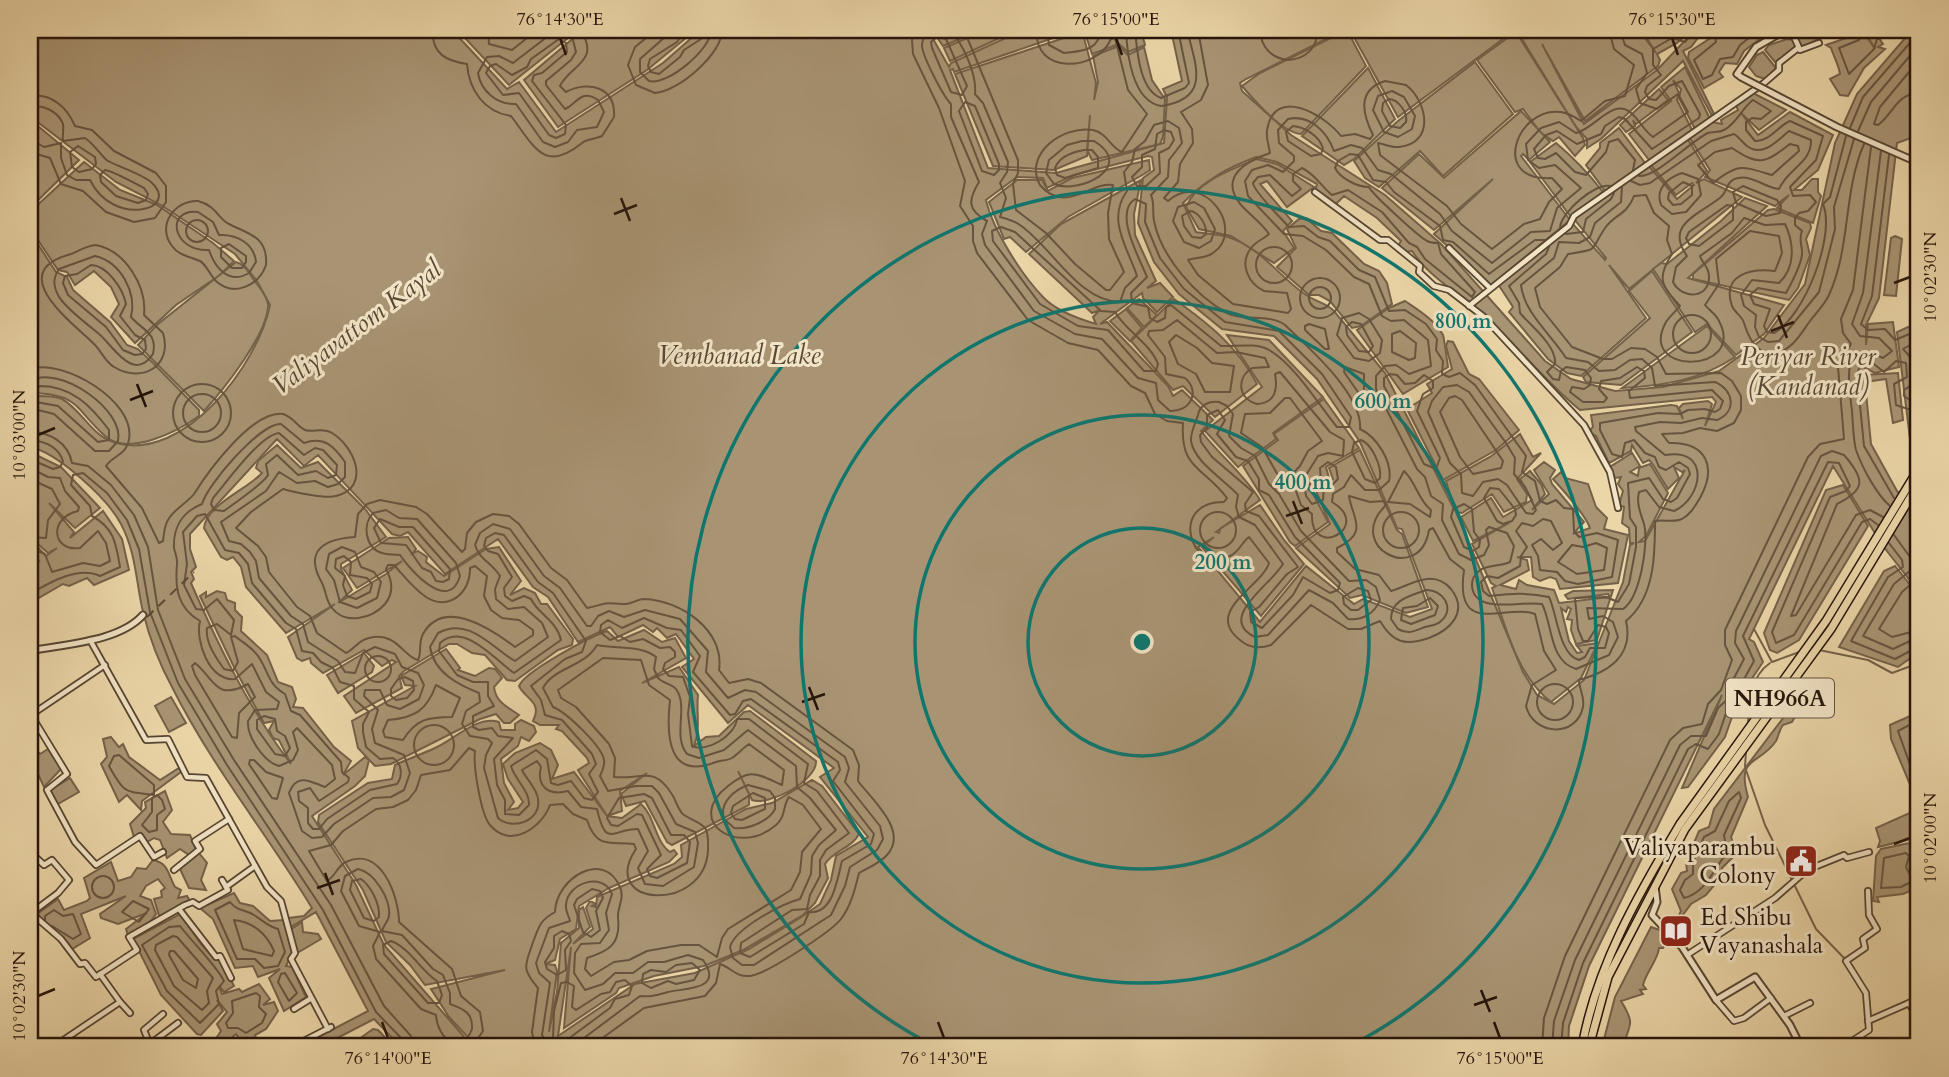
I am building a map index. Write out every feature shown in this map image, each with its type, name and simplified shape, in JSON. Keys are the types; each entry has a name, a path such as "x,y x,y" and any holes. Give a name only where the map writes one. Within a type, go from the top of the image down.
{"highway":[{"name":"NH966A","path":"1589,1047 1608,977 1685,829 1762,716 1816,643 1874,554 1912,489 1919,468"},
{"name":"NH966A","path":"1912,489 1919,483"},
{"name":"NH966A","path":"1581,1047 1603,971 1652,871 1680,824 1743,737 1762,716"}],"street":[{"path":"1798,48 1789,30 1756,47 1737,74 1837,127 1919,163"},
{"path":"1468,304 1569,226 1574,216 1764,83 1779,70 1779,63 1798,48 1819,43"},
{"path":"1315,192 1380,240 1388,240 1420,266 1419,272 1434,286 1449,290 1484,317 1584,425 1610,472 1618,508"},
{"path":"1449,248 1489,287"},
{"path":"30,652 123,629 143,615"},
{"path":"89,639 145,738 168,738 187,778 206,778 267,887 281,901 295,953 291,959 310,999 329,1028 292,1047"},
{"path":"105,665 31,715 67,774 47,790 75,842 96,865 141,836 154,857 163,852"},
{"path":"174,870 200,849 195,841 229,819"},
{"path":"30,852 44,865 52,860 69,880 58,893 30,914 61,939 80,964 85,963 96,977 137,950 129,937 193,902 199,906 228,890 222,880"},
{"path":"1687,955 1728,927 1732,929 1794,883 1807,870 1843,855 1846,858 1869,852"},
{"path":"226,887 255,866"},
{"path":"1654,886 1657,902 1652,915 1687,955 1716,1000 1734,1021 1744,1018 1772,998"},
{"path":"1843,1047 1869,1030 1866,993 1846,961 1866,948 1863,939 1877,929 1869,915 1868,891"},
{"path":"179,909 207,949 216,957 220,956 231,978"},
{"path":"100,974 130,1013"},
{"path":"1716,1000 1755,977 1784,1016 1801,1047"},
{"path":"1868,1021 1919,998"},
{"path":"294,1009 310,999"},
{"path":"53,1047 120,1002"},
{"path":"1784,1016 1810,1003"},
{"path":"1909,1003 1919,1022 1916,1028 1919,1040 1912,1045"},
{"path":"163,1014 144,1030 148,1046 178,1023"}],"water":[{"name":"Vembanad Lake","path":"30,30 452,30 507,89 519,82 556,132 663,63 696,34 693,30 928,30 949,67 951,63 1023,30 1061,30 1062,35 954,72 953,69 950,70 988,168 1056,173 1164,143 1167,98 1163,89 1182,81 1171,30 1285,30 1288,34 1298,30 1344,30 1246,79 1240,83 1242,91 1291,135 1385,195 1441,244 1545,361 1571,379 1615,391 1663,387 1719,371 1764,338 1805,284 1835,143 1857,94 1912,30 1919,30 1919,114 1911,138 1897,143 1879,298 1866,325 1866,345 1868,324 1893,322 1899,367 1875,373 1865,368 1864,375 1898,373 1903,420 1893,423 1886,379 1865,382 1871,444 1897,491 1919,511 1919,592 1883,546 1833,466 1749,639 1754,642 1763,662 1749,683 1741,715 1733,714 1725,737 1688,787 1682,788 1722,695 1589,966 1569,1026 1568,1047 551,1047 548,1040 547,1047 477,1047 449,1017 431,989 505,970 425,985 410,965 386,942 363,890 318,822 319,815 368,783 392,779 395,765 435,748 482,722 499,722 501,730 515,730 515,724 521,720 534,726 536,732 529,741 521,737 518,746 501,759 504,783 514,802 508,810 518,808 523,802 508,779 503,764 515,753 540,743 551,750 558,765 552,779 574,772 607,816 622,818 641,804 665,848 670,852 674,850 677,854 669,862 609,888 579,906 576,929 560,939 555,960 545,964 555,965 557,971 549,1032 557,992 561,943 579,928 579,910 583,907 590,927 573,944 593,929 586,908 590,901 596,904 592,906 596,907 597,897 674,864 682,857 681,845 746,809 772,803 812,780 822,786 859,834 852,843 833,855 825,864 828,878 815,903 803,915 743,950 704,966 654,976 619,988 616,993 564,1028 571,947 558,1036 635,984 695,973 749,949 800,918 820,904 831,880 836,856 868,837 820,777 834,768 748,705 728,723 682,667 694,659 676,634 667,638 657,628 653,632 643,625 618,637 610,627 578,642 548,597 533,587 498,539 445,574 408,532 400,536 392,534 318,455 304,466 277,439 190,534 190,549 196,567 191,572 194,579 191,583 236,677 262,722 276,743 291,764 279,740 273,738 269,730 274,721 264,723 233,665 200,596 206,592 206,597 217,591 225,593 227,600 235,603 235,610 242,617 241,631 267,655 278,682 292,687 296,699 293,707 303,708 334,747 351,761 343,775 365,757 369,760 365,776 355,786 312,816 356,885 384,945 473,1047 401,1047 374,1019 320,1047 299,1047 368,1011 316,912 289,928 289,918 304,916 312,908 204,744 168,678 145,621 133,556 121,524 105,502 81,478 54,458 30,447 30,396 62,399 100,435 116,443 142,445 167,438 192,423 234,380 263,329 270,305 257,281 235,254 161,205 116,182 35,120 30,112","holes":["1152,157 1154,170 1143,178 1138,223 1154,262 1179,294 1222,329 1274,336 1317,379 1360,442 1397,528 1402,529 1432,609 1410,617 1363,599 1354,604 1306,566 1260,622 1198,547 1214,537 1202,547 1261,616 1304,564 1260,505 1224,526 1260,500 1201,431 1213,420 1182,390 1173,396 1168,386 1107,322 1100,324 1142,293 1143,298 1157,312 1173,297 1160,283 1147,288 1156,281 1135,235 1134,214 1141,180 1061,224 1029,254 1092,313 1100,310 1093,317 1096,324 1075,317 1048,302 1017,264 1001,238 986,200 1017,177 1043,178 1047,188 1074,175","1256,157 1277,162 1317,184 1315,190 1334,206 1344,196 1377,218 1401,241 1398,246 1404,252 1412,251 1439,280 1482,313 1580,410 1712,397 1716,402 1705,426 1712,404 1708,401 1683,404 1679,408 1683,419 1677,406 1671,405 1591,415 1593,427 1588,432 1596,436 1609,463 1631,451 1632,445 1643,463 1649,460 1652,463 1668,489 1679,478 1674,467 1682,472 1685,470 1645,541 1639,542 1646,536 1668,493 1650,464 1639,468 1638,476 1630,472 1640,466 1632,453 1610,467 1615,478 1621,477 1618,484 1623,491 1619,505 1624,507 1622,523 1629,528 1630,543 1634,543 1630,545 1623,582 1584,680 1554,704 1537,695 1523,672 1456,512 1462,513 1492,494 1504,512 1526,502 1527,494 1517,479 1541,453 1533,457 1520,434 1490,457 1446,481 1455,511 1385,373 1334,311 1296,288 1260,255 1240,242 1224,236 1196,232 1183,203 1208,181"]},
{"path":"468,30 578,30 509,85 463,36"},
{"path":"583,30 689,30 692,33 647,70 558,127 524,80"},
{"path":"932,30 981,30 943,46"},
{"path":"986,30 1017,30 950,61 944,48"},
{"path":"1084,30 1141,30 1145,45 1128,52 1119,44 1092,54"},
{"path":"1347,30 1366,66 1301,134 1277,122 1242,86 1260,73"},
{"path":"1350,30 1515,30 1398,117"},
{"path":"1534,30 1536,33 1535,30 1636,30 1636,34 1642,34 1656,53 1642,30 1692,30 1677,43 1657,54 1660,60 1658,66 1585,121 1542,44 1584,124 1657,70 1695,30 1704,30 1691,47 1683,51 1715,116 1712,116 1683,61 1601,139 1587,148 1587,139 1576,127 1517,31"},
{"path":"1723,30 1772,30 1744,51 1737,64 1725,63 1719,72 1723,77 1704,88 1688,58 1689,52"},
{"path":"1799,30 1847,30 1833,32 1802,47 1794,33"},
{"path":"1862,30 1875,49 1864,30 1873,30 1883,44 1878,47 1885,49 1864,68 1848,96 1840,95 1830,79 1840,74 1839,68 1831,48 1826,45 1855,35"},
{"path":"1516,32 1583,138 1585,145 1575,156 1559,137 1553,141 1541,133 1523,109 1515,112 1477,60"},
{"path":"1079,33 1083,34 1096,83 1094,100 1098,82 1093,56 1119,46 1128,55 1144,47 1152,80 1165,99 1163,137 1160,144 1092,160 1087,151 1087,156 1054,170 993,166 955,74"},
{"path":"1787,39 1793,40 1796,47 1776,63 1765,50 1769,45"},
{"path":"1763,52 1776,68 1765,79 1756,76 1749,67 1757,55"},
{"path":"1475,62 1513,114 1443,176 1420,151 1379,187 1365,178 1354,161 1398,121"},
{"path":"1685,67 1710,119 1695,129 1679,98 1681,89 1673,80 1679,93 1677,100 1692,130 1649,160 1629,134 1671,101 1661,87"},
{"path":"1368,68 1395,119 1354,159 1344,165 1302,136"},
{"path":"1659,89 1668,100 1636,124 1633,120 1635,126 1626,132 1620,125"},
{"path":"1751,92 1786,110 1759,130 1741,113 1758,135 1790,112 1833,135 1818,170 1794,190 1802,190 1812,179 1818,179 1818,192 1821,196 1813,223 1777,208 1789,195 1775,206 1705,177 1710,170 1689,137 1712,122 1722,124 1721,120 1738,110 1736,105"},
{"path":"1521,111 1550,142 1529,160 1523,154 1521,156 1570,220 1491,285 1434,234 1493,179 1434,230 1382,188 1419,154 1444,178"},
{"path":"30,114 33,122 79,160 30,208"},
{"path":"1619,128 1645,163 1605,191 1586,165 1600,148 1600,143"},
{"path":"1687,138 1707,171 1696,183 1704,179 1742,197 1629,289 1609,265 1646,318 1581,376 1567,373 1548,359 1509,312 1513,307 1498,284 1573,224 1605,260 1574,219 1648,165 1677,199 1694,185 1692,183 1676,195 1650,164"},
{"path":"1556,143 1581,166 1603,192 1571,217 1530,162"},
{"path":"1256,159 1277,164 1314,187 1287,207 1267,181 1260,184 1292,221 1283,231 1294,248 1274,263 1231,236 1199,229 1186,207 1206,183"},
{"path":"1149,160 1150,170 1068,217 1026,252 1010,237 1004,239 989,202 1017,180 1042,180 1048,191 1072,178"},
{"path":"84,162 120,190 157,205 213,243 234,261 220,275 176,305 135,343 111,317 119,304 111,287 94,271 75,285 67,272 58,270 30,228 30,212"},
{"path":"1745,198 1767,206 1688,278 1784,305 1764,334 1736,355 1707,324 1695,332 1653,269 1661,263 1667,264"},
{"path":"1774,209 1810,223 1811,228 1806,239 1810,255 1798,288 1789,300 1693,279 1693,274 1768,210"},
{"path":"1306,218 1321,231 1332,233 1364,264 1379,271 1387,283 1392,304 1361,326 1352,328 1330,301 1319,295 1309,295 1277,267 1296,248 1287,229 1299,219"},
{"path":"30,232 56,272 67,277 73,290 110,322 127,345 138,349 153,363 199,410 199,416 153,440 127,444 115,442 105,436 67,399 30,393"},
{"path":"1895,236 1902,239 1896,296 1884,295 1891,238"},
{"path":"236,262 246,269 264,295 268,304 266,316 244,361 204,411 138,345 158,324"},
{"path":"1652,271 1692,332 1621,385 1586,382 1583,377 1650,318 1629,291"},
{"path":"1139,299 1157,315 1144,327 1127,308"},
{"path":"1174,299 1199,317 1231,347 1257,384 1215,417 1183,386 1173,390 1131,341"},
{"path":"1405,301 1440,330 1448,367 1403,394 1357,330 1389,308"},
{"path":"1126,309 1142,328 1130,341 1110,321"},
{"path":"1919,322 1919,437 1910,439 1897,332"},
{"path":"1707,326 1735,357 1709,371 1681,380 1622,388"},
{"path":"1227,335 1269,340 1323,397 1273,433 1276,439 1238,467 1205,431 1262,387"},
{"path":"1448,341 1453,342 1469,374 1479,379 1519,430 1496,450 1443,480 1407,409 1432,393 1427,384 1452,369 1446,346"},
{"path":"1324,399 1359,448 1326,467 1329,478 1312,492 1328,522 1295,546 1243,466 1278,440 1274,434"},
{"path":"277,445 301,468 318,462 365,509 386,537 341,564 352,590 338,603 402,561 357,588 343,568 389,538 408,537 416,549 413,553 418,551 427,557 426,562 444,576 486,549 499,547 521,581 510,595 524,588 535,593 541,604 547,604 573,639 572,645 558,650 515,681 507,680 485,655 472,653 457,644 449,644 404,671 399,676 402,688 356,713 344,696 396,662 392,660 382,666 364,650 323,673 311,663 310,658 302,661 297,658 288,637 335,604 286,633 246,587 241,567 233,557 227,560 221,557 204,528 212,512 262,473 256,468 258,461"},
{"path":"1360,450 1397,530 1402,534 1428,607 1406,613 1362,595 1350,598 1296,548 1330,524 1316,491 1333,479 1329,468"},
{"path":"30,452 61,467 100,508 75,528 49,503 74,532 70,538 103,511 122,539 129,570 94,585 87,578 69,586 63,584 30,603 30,567 40,561 30,564 30,539 46,556 57,548 48,553 30,537"},
{"path":"1544,462 1555,470 1550,478 1552,484 1584,522 1573,534 1590,528 1553,479 1561,472 1565,478 1588,484 1596,507 1607,518 1604,529 1628,535 1618,583 1560,589 1556,579 1550,577 1540,581 1533,577 1531,557 1517,557 1527,560 1529,570 1500,585 1516,589 1519,580 1527,585 1554,590 1559,603 1610,597 1608,594 1568,599 1565,595 1573,591 1613,590 1597,640 1576,644 1571,630 1572,620 1567,619 1571,609 1568,607 1566,612 1561,608 1569,641 1577,653 1582,652 1577,646 1598,643 1581,678 1551,702 1529,679 1521,665 1492,588 1496,586 1491,583 1472,544 1509,523 1473,541 1461,517 1491,498 1503,517 1532,500 1520,479 1530,471 1541,484 1545,494 1532,510 1549,494 1534,470"},
{"path":"1843,485 1868,526 1799,640 1777,653 1770,650 1764,633 1826,490"},
{"path":"1895,566 1919,596 1919,652 1898,667 1839,647 1884,571"},
{"path":"644,630 662,642 675,638 686,658 642,683 679,667 698,695 698,727 694,746 706,737 719,736 744,712 750,711 816,761 814,769 801,784 780,796 760,801 752,800 738,771 749,794 749,805 672,845 667,842 645,801 626,806 621,794 647,773 620,791 622,811 607,816 578,770 589,763 587,758 562,731 556,729 559,725 540,725 533,721 536,715 535,705 519,686 545,664 607,631 618,641"},
{"path":"446,649 460,668 458,670 475,676 489,668 495,669 502,678 494,687 497,697 519,715 510,723 504,723 496,714 480,719 391,764 375,766 358,748 352,721 415,686 405,685 401,676"},
{"path":"364,653 374,666 372,672 338,693 327,675"},
{"path":"171,697 186,723 169,732 155,706"},
{"path":"1790,709 1796,715 1792,722 1783,725 1776,741 1747,767 1745,784 1748,797 1731,837 1737,853 1722,868 1721,877 1706,895 1691,904 1674,927 1681,911 1672,889 1681,873 1687,871 1686,862 1699,831 1709,827 1714,809"},
{"path":"1919,712 1919,806 1891,739 1890,725"},
{"path":"111,737 119,747 123,744 129,757 160,780 179,768 181,772 142,801 141,810 127,795 119,802 101,764 107,757 103,739"},
{"path":"30,743 40,754 48,749 62,768 44,787 32,761 36,754 30,752"},
{"path":"70,778 79,792 58,804 49,791"},
{"path":"165,791 172,810 163,822 171,834 190,835 196,850 189,855 180,849 167,858 160,840 154,838 147,842 141,835 134,837 130,824 146,808 145,802"},
{"path":"1914,811 1919,821 1919,837 1878,847 1880,841 1876,828"},
{"path":"1919,841 1919,860 1913,865 1919,876 1919,887 1903,894 1877,897 1879,902 1873,901 1876,856 1881,849"},
{"path":"199,853 207,863 201,880 206,890 189,888 180,869"},
{"path":"153,860 165,867 175,887 181,890 178,898 187,896 190,901 161,922 154,899 162,897 161,891 165,888 158,879 146,886 140,896 151,900 156,914 148,925 129,938 126,929 147,913 118,924 101,918 100,914 126,896 81,914 90,938 69,951 33,917 58,899 64,910 87,901 90,898 84,878 111,862 118,881 131,877 137,868 146,869"},
{"path":"234,893 240,903 253,906 270,921 284,920 292,953 286,966 292,967 306,997 284,1011 269,978 280,969 258,977 253,966 235,968 213,919 200,908"},
{"path":"180,914 202,945 213,957 219,958 234,986 224,992 219,986 222,994 239,989 242,992 259,984 270,999 263,1005 274,1002 278,1011 266,1029 255,1035 258,1047 244,1046 236,1034 221,1047 215,1047 213,1043 221,1031 217,1024 227,1012 217,1000 223,1011 201,1035 197,1034 161,995 133,939"},
{"path":"302,922 303,932 318,934 321,939 297,953 290,930"},
{"path":"1651,927 1660,930 1668,940 1663,948 1659,948 1643,985 1646,989 1640,990 1643,994 1621,1001 1630,1018 1622,1047 1602,1047 1615,997"},
{"path":"373,1029 378,1030 394,1047 348,1047"}],"waterway":[{"path":"1754,629 1772,662 1802,651"},
{"path":"1819,650 1868,660 1892,673 1911,666 1919,673"},
{"path":"1748,724 1750,699 1755,683 1758,675 1770,663"},
{"path":"1745,767 1746,751"},
{"path":"1746,770 1765,825 1816,929 1845,959"}],"ferry route":[{"path":"147,617 194,572"}],"place":[{"name":"Valiyaparambu Colony","path":"1801,861"},
{"name":"Ed Shibu Vayanashala","path":"1676,931"}],"water label":[{"name":"Valiyavattom Kayal","path":"356,327"},
{"name":"Periyar River (Kandanad)","path":"1808,371"}]}
